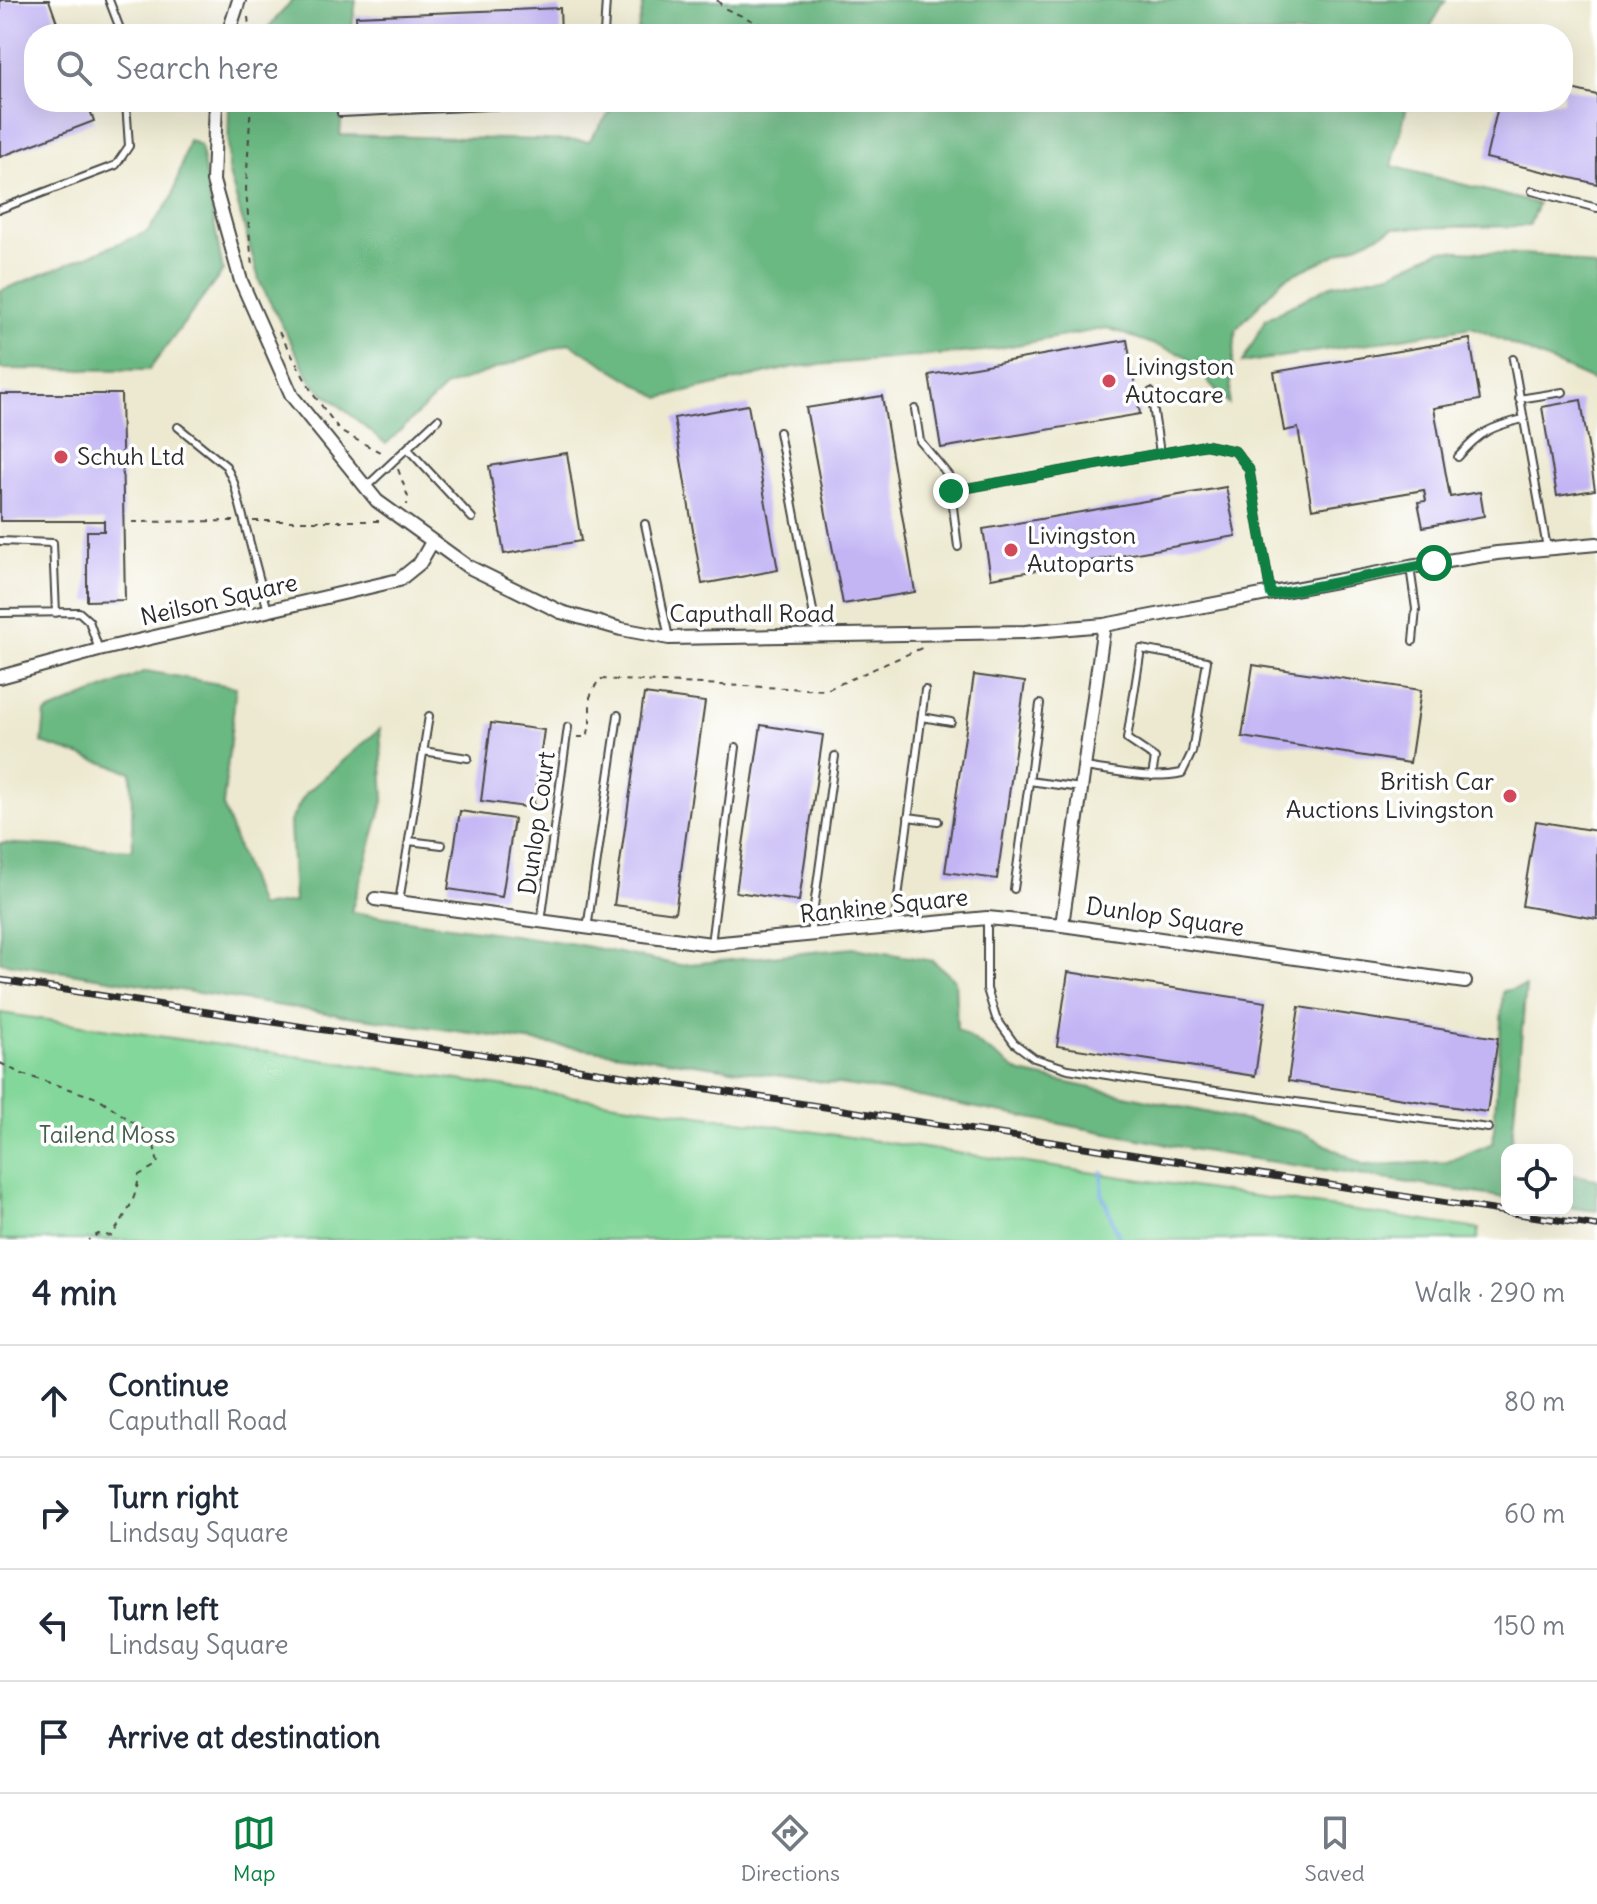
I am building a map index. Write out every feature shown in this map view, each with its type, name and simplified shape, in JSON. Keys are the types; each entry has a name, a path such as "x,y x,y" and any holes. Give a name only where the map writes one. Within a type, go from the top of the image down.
{"street":[{"path":"231,24 239,0"},
{"name":"Caputhall Road","path":"216,112 213,181 241,281 292,396 377,501 467,566 561,612 621,629 669,638 1025,632 1104,625 1410,567 1597,544"},
{"name":"Neilson Square","path":"0,677 99,650 399,580 420,563 432,542"},
{"name":"Dunlop Square","path":"1104,625 1062,925 1465,982"},
{"name":"Rankine Square","path":"375,899 711,944 987,918 1062,925"}],"lane":[{"path":"109,0 118,24"},
{"path":"605,24 606,0"},
{"path":"0,209 116,165 129,146 127,112"},
{"path":"341,113 362,112"},
{"path":"1532,191 1597,208"},
{"path":"1513,359 1547,548"},
{"path":"1151,392 1160,453"},
{"path":"1519,399 1563,392"},
{"path":"915,409 920,441 949,476 958,547"},
{"path":"366,487 438,419"},
{"path":"1458,457 1479,434 1496,425 1523,419"},
{"path":"178,427 226,466 234,483 268,611"},
{"path":"779,432 818,637"},
{"path":"951,491 1206,445 1235,451 1249,469 1271,595"},
{"path":"408,449 472,518"},
{"path":"645,524 669,638"},
{"path":"0,541 53,543 56,613"},
{"path":"1410,567 1416,609 1413,641"},
{"path":"0,613 79,612 89,621 99,650"},
{"path":"1084,767 1152,776 1164,777 1182,773 1192,752 1207,661 1141,649 1127,739 1155,758 1152,776"},
{"path":"894,928 925,690"},
{"path":"1014,889 1040,704"},
{"path":"587,929 618,715"},
{"path":"399,903 429,716"},
{"path":"922,717 951,722"},
{"name":"Dunlop Court","path":"541,923 568,727"},
{"path":"711,944 736,747"},
{"path":"423,751 468,758"},
{"path":"810,936 835,756"},
{"path":"1029,781 1081,788"},
{"path":"908,817 938,821"},
{"path":"409,841 442,845"},
{"path":"987,918 987,989 996,1018 1014,1043 1034,1058 1068,1069 1150,1082 1488,1128"}],"path":[{"path":"717,0 724,8 760,24"},
{"path":"250,112 246,189 252,271"},
{"path":"132,522 404,522 408,497 395,460 341,432 313,394 276,326"},
{"path":"567,736 587,737 590,697 599,679 826,690 924,647"},
{"path":"0,1063 22,1074 100,1099 152,1136 158,1164 139,1175 138,1191 111,1236 98,1234 88,1240"}],"green space":[{"path":"293,0 356,0 352,24 271,24"},
{"path":"644,0 1446,0 1432,24 639,24"},
{"path":"229,112 342,112 340,135 589,141 610,112 1406,112 1392,166 1538,204 1529,226 1394,228 1283,279 1236,329 1229,404 1184,355 1107,328 984,351 794,367 660,398 569,343 447,386 386,444 312,383 260,283 228,170"},
{"path":"189,140 200,145 223,271 149,370 0,369 0,291 147,232 172,198"},
{"path":"1441,250 1558,256 1597,268 1597,382 1472,327 1242,363 1266,319 1331,285 1391,273"},
{"path":"146,671 236,687 223,806 259,907 294,902 290,822 305,794 380,729 384,799 351,912 575,944 679,965 854,948 933,961 955,980 957,1029 1021,1073 1304,1133 1364,1165 1447,1162 1493,1143 1503,991 1526,986 1512,1144 1501,1144 1501,1197 1202,1151 888,1091 326,1013 0,962 0,843 133,850 131,772 42,743 45,713"},
{"name":"Tailend Moss","path":"0,1013 1479,1229 1477,1240 0,1240"},
{"path":"1573,1175 1597,1179 1597,1211 1573,1208"}],"building":[{"path":"0,0 49,0 57,24 24,24 24,112 91,112 94,121 0,157"},
{"path":"560,8 561,24 356,24 356,16"},
{"path":"1573,89 1597,95 1597,184 1486,158 1497,112 1573,112"},
{"path":"1470,339 1480,400 1434,408 1450,497 1480,492 1484,516 1423,527 1418,502 1426,501 1424,490 1312,509 1298,428 1284,431 1274,372"},
{"path":"1127,340 1140,414 941,448 929,375"},
{"name":"Schuh Ltd","path":"0,394 121,394 125,600 87,601 87,531 104,531 104,521 0,521"},
{"path":"882,396 915,592 843,604 806,408"},
{"path":"1581,400 1595,490 1557,496 1542,407"},
{"path":"748,405 778,570 702,584 674,418"},
{"path":"567,453 581,541 504,554 489,466"},
{"path":"1226,487 1236,536 991,578 983,529"},
{"path":"1253,665 1421,690 1410,763 1242,737"},
{"path":"974,675 1025,682 997,879 945,872"},
{"path":"644,694 705,702 675,913 614,905"},
{"path":"491,723 544,730 533,808 481,801"},
{"path":"761,725 823,735 799,901 736,892"},
{"path":"460,811 514,819 502,897 448,889"},
{"path":"1536,821 1597,831 1597,919 1522,906"},
{"path":"1068,972 1266,1002 1255,1076 1057,1046"},
{"path":"1299,1007 1498,1038 1487,1112 1288,1081"}],"waterway":[{"path":"1102,1172 1102,1194 1120,1240"}],"railway":[{"path":"0,980 1597,1226"}],"place":[{"name":"Livingston Autocare","path":"1109,381"},
{"name":"Schuh Ltd","path":"61,457"},
{"name":"Livingston Autoparts","path":"1011,550"},
{"name":"British Car Auctions Livingston","path":"1510,796"}],"route":[{"path":"951,491 1206,445 1235,451 1249,469 1271,595 1434,563"}]}
